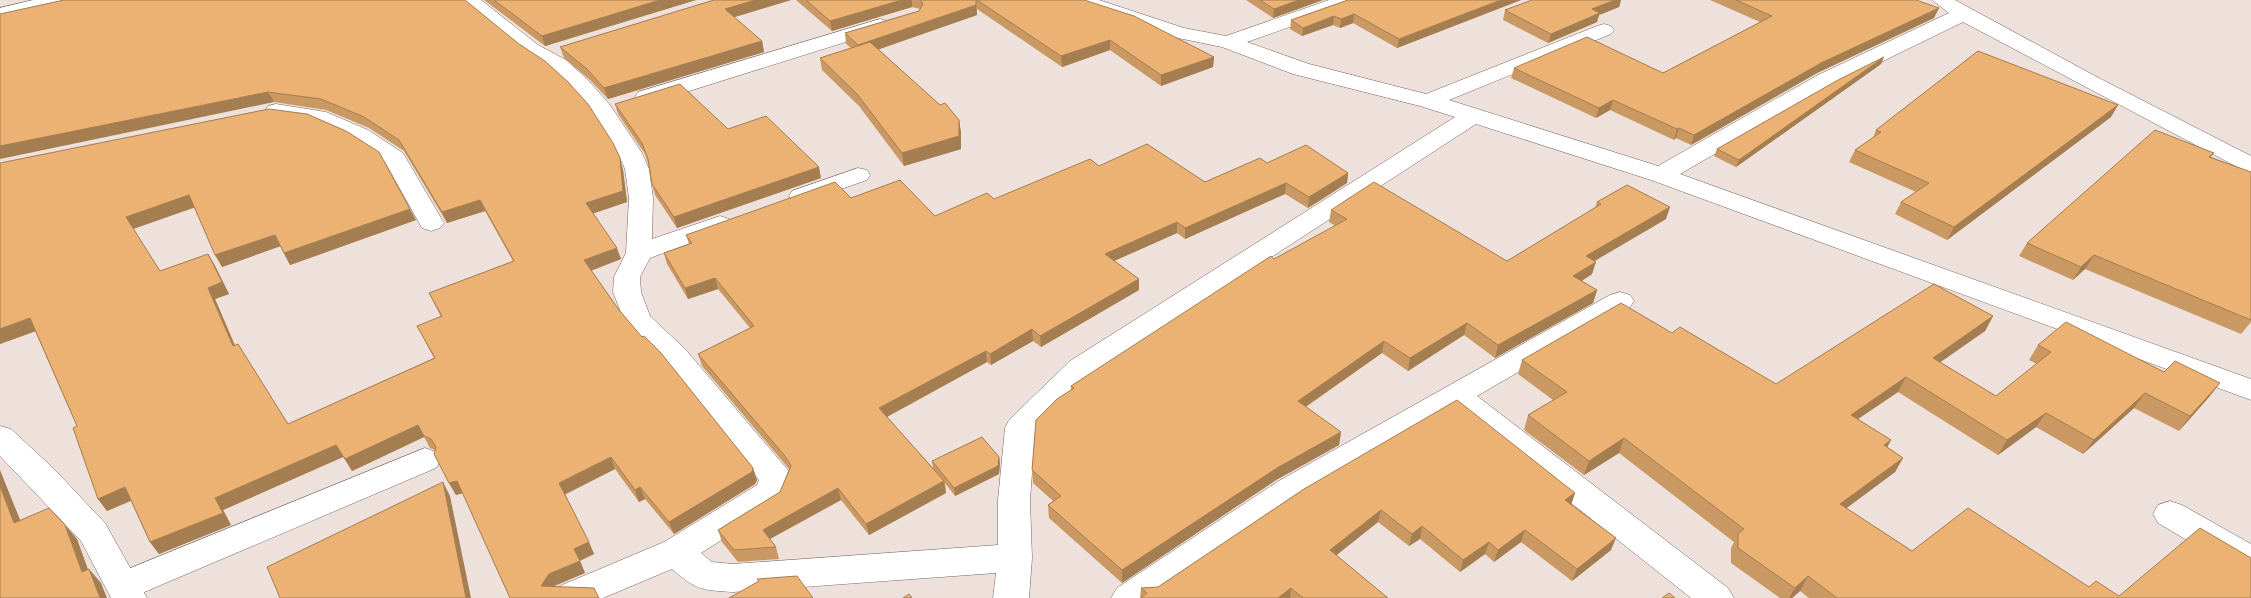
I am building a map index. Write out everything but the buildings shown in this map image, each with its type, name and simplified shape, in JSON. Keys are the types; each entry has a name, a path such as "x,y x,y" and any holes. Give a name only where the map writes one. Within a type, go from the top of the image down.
{"street":[{"path":"0,14 57,0"},
{"path":"469,0 542,56 558,65 581,86 617,105 903,18"},
{"path":"1079,0 1180,33 1226,42 1301,69 1428,101 1472,117 1660,175 2251,390"},
{"path":"1226,42 1348,0"},
{"path":"1942,0 1962,14 2251,165"},
{"path":"1660,175 1826,80 1962,14"},
{"path":"1428,101 1604,30"},
{"path":"542,56 570,47"},
{"path":"567,598 676,552 770,494 776,478 676,357 638,320 627,292 627,277 639,253 640,198 637,169 630,152 617,105"},
{"path":"254,115 274,111 318,117 360,135 395,158 431,223"},
{"path":"1012,598 1015,558 1014,500 1020,428 1051,394 1080,368 1472,117"},
{"path":"776,204 858,175"},
{"path":"639,253 740,217"},
{"path":"1129,598 1289,491 1620,301"},
{"path":"1455,395 1716,598"},
{"path":"0,437 42,477 93,532 126,592 425,460"},
{"path":"2170,514 2251,562"},
{"path":"676,552 704,576 733,578 1015,558"}]}
